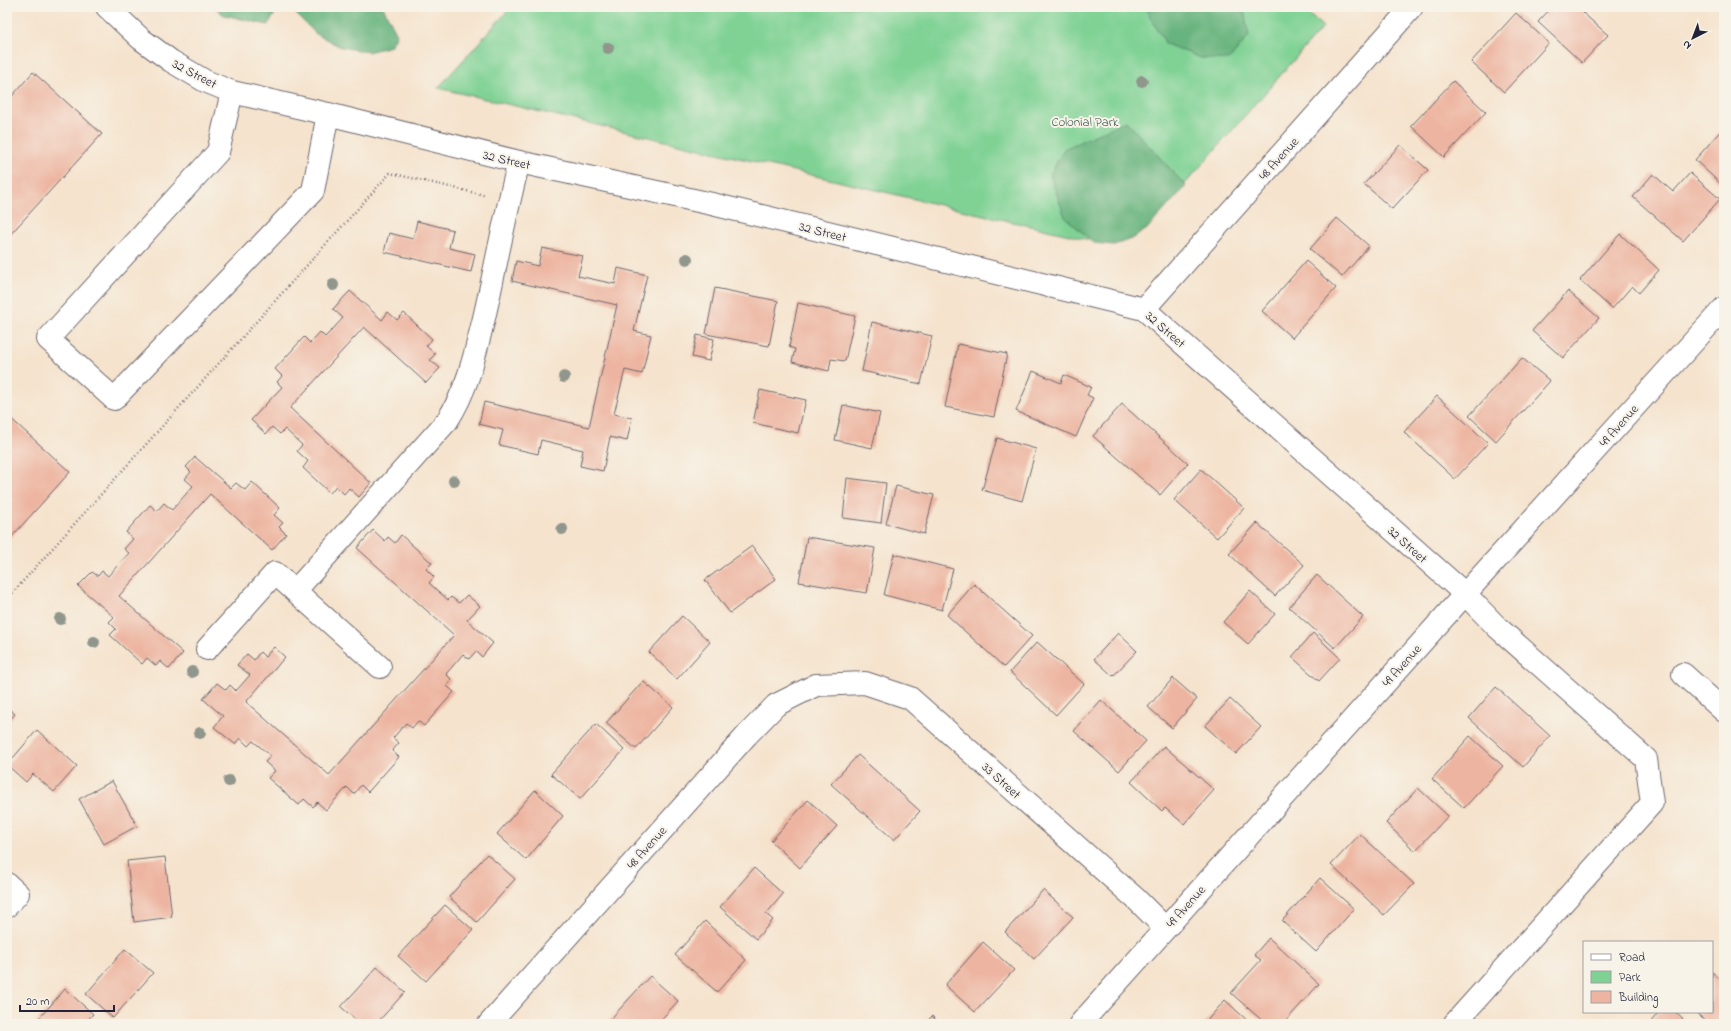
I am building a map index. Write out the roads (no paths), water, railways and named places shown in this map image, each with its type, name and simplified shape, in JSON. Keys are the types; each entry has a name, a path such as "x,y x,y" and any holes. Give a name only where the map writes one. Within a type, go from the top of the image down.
{"street":[{"name":"32 Street","path":"107,7 141,39 172,61 205,81 232,92 328,114 519,162 712,204 1144,309 1465,594 1498,627 1646,759 1652,803 1454,1024"},
{"name":"48 Avenue","path":"1144,309 1412,7"},
{"path":"232,92 218,152 48,339 114,399 313,191 328,114"},
{"path":"295,591 447,421 457,407 466,388 472,367 490,291 508,201 519,162"},
{"name":"49 Avenue","path":"1080,1024 1465,594 1724,308"},
{"path":"207,649 275,573 380,667"},
{"path":"1683,674 1724,711"},
{"name":"33 Street","path":"816,685 865,683 910,698 1136,899 1165,928"},
{"name":"48 Avenue","path":"489,1024 746,735 776,705 816,685"},
{"path":"7,884 18,894 7,906"}],"park label":[{"name":"Colonial Park","path":"1085,121"}]}
